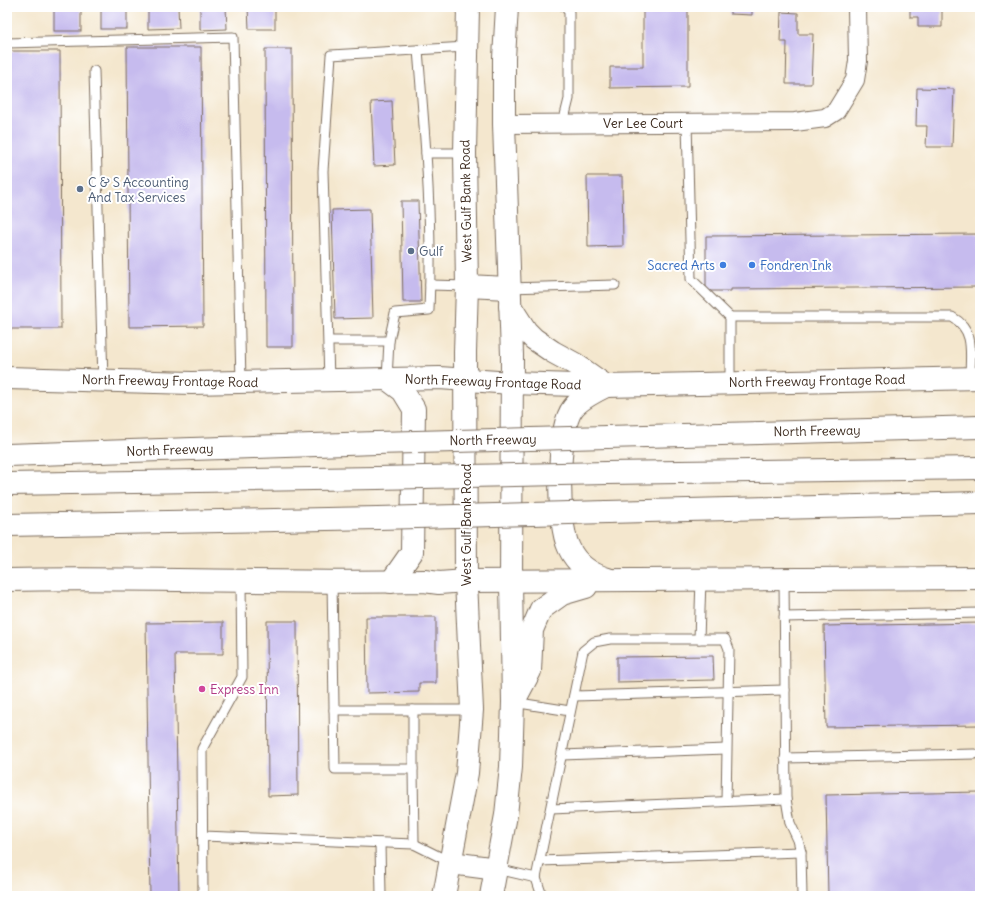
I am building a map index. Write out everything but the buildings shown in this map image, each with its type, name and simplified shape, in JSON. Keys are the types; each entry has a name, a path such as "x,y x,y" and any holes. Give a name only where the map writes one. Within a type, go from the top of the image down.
{"main road":[{"name":"West Gulf Bank Road","path":"444,896 467,773 472,710 466,581 465,380 467,286 464,153 468,7"},
{"path":"491,896 506,815 511,767 513,702 511,581 512,383 504,124 504,58 507,7"},
{"path":"467,286 509,297 526,331 534,339 553,352 575,364 606,386 586,397 572,408 564,429 559,498 564,535 574,558 590,572 612,581"},
{"name":"North Freeway Frontage Road","path":"7,378 103,381 241,382 439,378 512,383 606,386 975,378"},
{"path":"387,379 403,391 414,409 412,552 391,582"},
{"name":"North Freeway","path":"7,455 376,443 980,427"},
{"path":"7,484 980,468"},
{"path":"7,526 980,503"},
{"path":"7,580 62,579 439,583 466,581 980,578"},
{"path":"513,702 530,671 532,630 540,608 562,594 612,581"},
{"path":"451,863 497,868"}],"street":[{"name":"Ver Lee Court","path":"504,124 782,122 825,118 836,111 855,80 858,61 857,7"}],"lane":[{"path":"563,123 570,98 569,12 566,7"},
{"path":"7,43 233,37 241,382"},
{"path":"329,381 323,171 331,54 466,47"},
{"path":"387,379 388,341 395,313 429,310 430,285 426,152 418,50"},
{"path":"94,71 103,381"},
{"path":"687,122 691,279 730,317 952,317 962,322 968,332 975,378"},
{"path":"426,152 464,153"},
{"path":"430,285 467,286"},
{"path":"509,297 615,285"},
{"path":"730,317 730,383"},
{"path":"329,341 388,341"},
{"path":"699,639 701,580"},
{"path":"784,580 786,799 790,823 798,840 801,852 802,896"},
{"path":"203,896 202,749 242,677 241,582"},
{"path":"332,582 335,770 413,770"},
{"path":"784,617 980,613"},
{"path":"542,896 536,878 570,711 583,651 594,642 610,639 725,639 729,649 726,802"},
{"path":"574,696 785,690"},
{"path":"513,702 570,711"},
{"path":"334,710 472,710"},
{"path":"413,710 414,844"},
{"path":"562,755 726,749"},
{"path":"785,758 975,754"},
{"path":"551,808 786,799"},
{"path":"203,836 414,844 451,863"},
{"path":"380,843 381,896"},
{"path":"540,861 801,852"},
{"path":"497,868 536,878"}],"place":[{"name":"C & S Accounting And Tax Services","path":"80,189"},
{"name":"Gulf","path":"411,251"},
{"name":"Sacred Arts","path":"723,265"},
{"name":"Fondren Ink","path":"752,265"},
{"name":"Express Inn","path":"202,689"}]}
